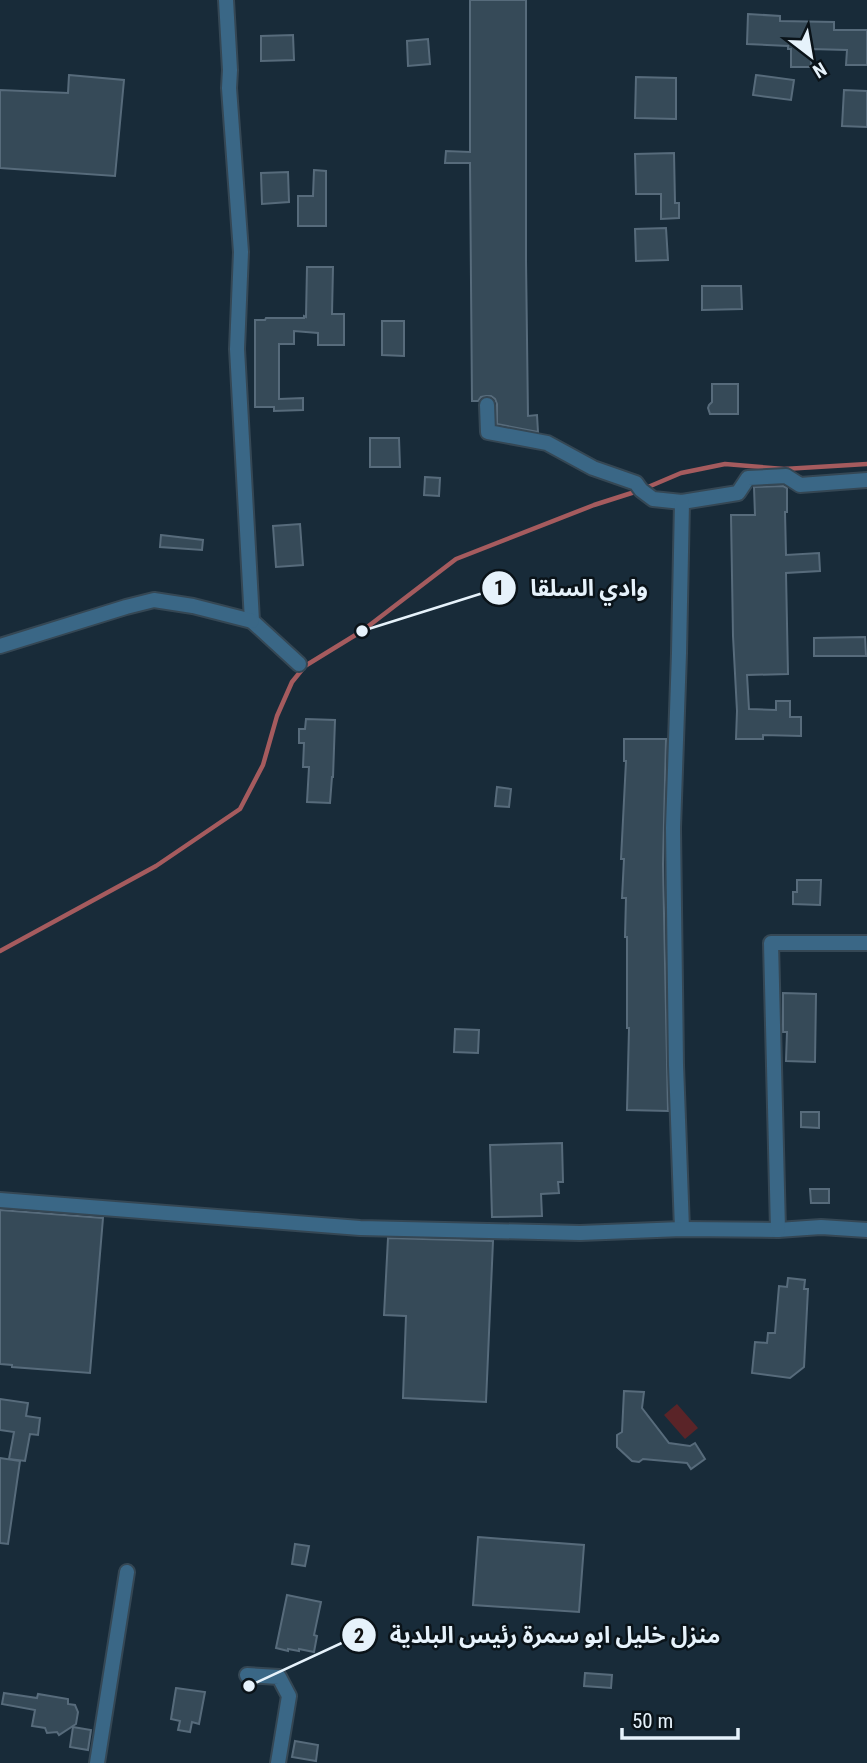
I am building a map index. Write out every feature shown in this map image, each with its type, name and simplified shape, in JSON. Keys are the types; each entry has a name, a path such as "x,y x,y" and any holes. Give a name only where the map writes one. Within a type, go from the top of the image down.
{"street":[{"path":"226,0 229,88 241,252 237,349 252,621"},
{"path":"487,405 488,432 547,443 593,468 636,483 653,499 681,502 738,493 748,478 786,476 800,485 867,480"},
{"path":"681,502 680,653 673,828 676,1065 682,1229"},
{"path":"0,646 154,600 193,606 252,621 299,664"},
{"path":"778,1230 771,943 867,943"},
{"path":"0,1200 360,1228 580,1233 821,1227 867,1230"},
{"path":"97,1763 127,1572"},
{"path":"247,1675 279,1677 289,1696 278,1763"}],"shaded area":[{"path":"677,1404 698,1428 685,1439 664,1415"}],"building":[{"path":"470,0 526,0 528,416 537,415 538,432 497,424 497,404 491,396 472,401 470,163 445,163 446,151 470,152"},
{"path":"748,14 780,16 780,21 834,22 834,30 867,30 867,65 846,65 847,50 811,49 811,67 791,67 791,49 788,49 788,46 747,44"},
{"path":"293,35 294,60 261,61 261,36"},
{"path":"428,39 430,64 408,66 407,41"},
{"path":"69,75 124,80 115,176 0,168 0,90 68,93"},
{"path":"756,75 794,80 791,100 753,95"},
{"path":"636,77 676,78 676,119 635,118"},
{"path":"844,90 867,91 867,127 842,126"},
{"path":"674,153 675,203 679,203 679,218 661,219 661,194 636,194 635,154"},
{"path":"314,170 326,171 326,226 298,226 298,196 313,196"},
{"path":"288,172 289,202 262,204 261,173"},
{"path":"666,228 668,260 636,261 635,229"},
{"path":"307,267 333,267 332,314 344,314 344,345 318,345 318,333 294,331 294,344 279,344 279,399 303,398 303,410 274,411 274,407 255,407 255,320 306,317"},
{"path":"702,286 741,286 742,309 702,310"},
{"path":"382,321 404,321 404,356 382,355"},
{"path":"712,384 738,384 738,414 710,414 708,408 712,402"},
{"path":"370,438 399,438 400,467 370,467"},
{"path":"425,477 440,478 439,496 424,495"},
{"path":"754,487 787,488 786,555 819,553 820,571 786,573 788,674 747,675 749,709 776,710 776,701 790,701 790,717 801,717 801,736 763,735 763,739 736,739 731,515 755,515"},
{"path":"300,524 303,565 276,567 273,526"},
{"path":"161,535 203,540 202,550 160,547"},
{"path":"865,637 866,656 814,656 814,638"},
{"path":"306,719 335,720 330,803 307,802 309,767 303,767 304,743 299,743 299,729 305,729"},
{"path":"624,739 666,739 663,864 668,1111 627,1110 627,937 626,898 622,898 624,859 621,859 626,761"},
{"path":"497,787 511,789 509,807 495,806"},
{"path":"797,880 821,880 820,905 793,904"},
{"path":"783,993 816,994 815,1062 786,1061 787,1032 783,1032"},
{"path":"455,1029 479,1030 478,1053 454,1052"},
{"path":"801,1112 819,1112 819,1128 801,1127"},
{"path":"562,1143 563,1182 558,1182 559,1193 541,1194 542,1216 492,1217 490,1145"},
{"path":"810,1189 829,1189 829,1203 811,1203"},
{"path":"0,1210 103,1218 90,1373 0,1364"},
{"path":"388,1238 493,1241 486,1402 403,1398 406,1316 384,1315"},
{"path":"788,1278 805,1280 804,1289 808,1289 804,1367 790,1378 752,1373 755,1342 767,1343 768,1333 775,1333 779,1286 787,1287"},
{"path":"624,1391 644,1392 642,1408 669,1443 690,1446 695,1443 705,1459 691,1469 687,1463 643,1459 639,1462 632,1461 617,1447 617,1435 622,1432"},
{"path":"0,1399 28,1403 26,1416 40,1418 38,1435 30,1434 25,1461 9,1459 14,1432 0,1430"},
{"path":"0,1458 20,1461 8,1544 0,1543"},
{"path":"478,1537 584,1545 579,1612 473,1605"},
{"path":"295,1544 309,1546 305,1566 292,1564"},
{"path":"287,1595 321,1602 314,1635 317,1636 314,1652 276,1648"},
{"path":"585,1673 612,1675 611,1688 584,1686"},
{"path":"176,1688 205,1692 199,1724 192,1722 190,1732 178,1730 180,1721 171,1719"},
{"path":"4,1693 37,1698 38,1694 68,1699 68,1704 75,1705 78,1712 76,1724 59,1735 57,1732 47,1733 45,1728 32,1726 35,1710 2,1704"},
{"path":"73,1727 91,1730 88,1750 70,1747"},
{"path":"295,1741 318,1745 316,1761 292,1757"}],"waterway":[{"path":"0,951 156,866 240,809 263,765 277,716 292,682 305,666 362,631 456,559 681,473 725,464 784,469 867,464"}],"place":[{"name":"وادي السلقا","path":"362,631"},
{"name":"منزل خليل ابو سمرة رئيس البلدية","path":"249,1686"}]}
